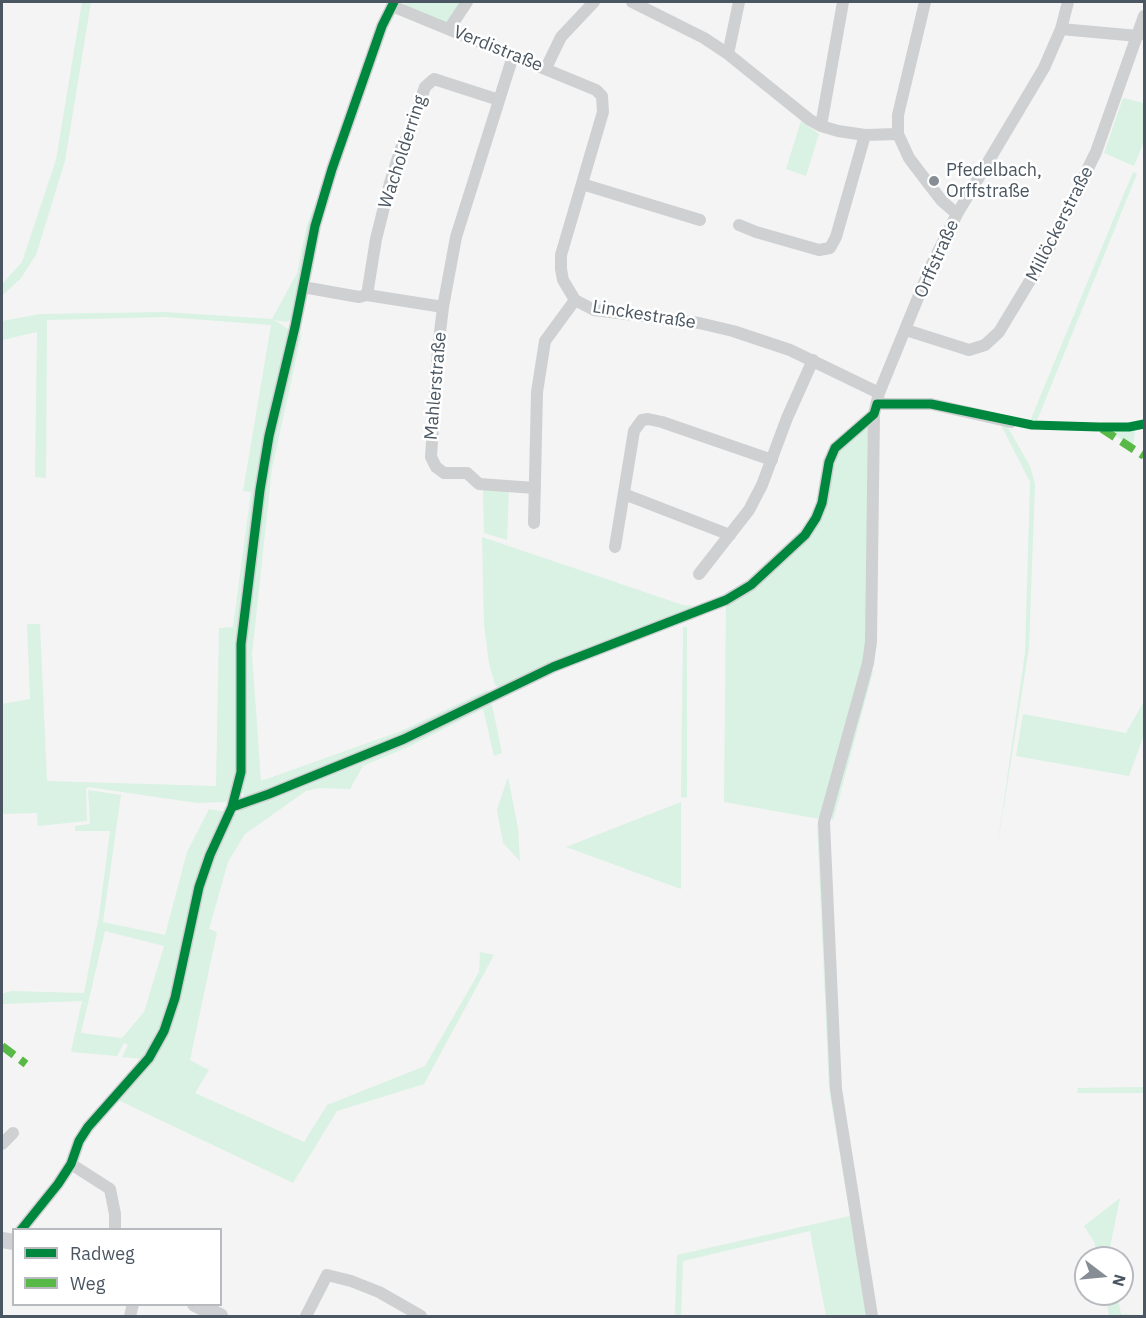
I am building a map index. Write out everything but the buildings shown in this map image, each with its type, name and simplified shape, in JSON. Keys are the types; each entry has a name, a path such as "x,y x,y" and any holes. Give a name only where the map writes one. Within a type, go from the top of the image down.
{"main road":[{"path":"197,1306 220,1317"}],"street":[{"path":"449,29 467,2"},
{"path":"546,68 561,37 593,2"},
{"path":"632,2 704,38 728,54 810,120 821,126 866,135 898,134"},
{"path":"728,54 739,2"},
{"path":"821,126 843,2"},
{"path":"925,2 898,115 898,134 921,175 942,201 957,214"},
{"name":"Orffstraße","path":"877,403 931,266 957,214 1044,68 1061,29 1068,2"},
{"path":"23,1228 71,1164 79,1141 88,1127 148,1059 164,1031 175,998 199,887 210,855 232,807 242,772 241,644 260,490 269,436 315,226 332,169 382,26 393,4"},
{"name":"Verdistraße","path":"393,4 596,90 602,96"},
{"name":"Millöckerstraße","path":"906,330 969,350 985,345 999,332 1046,254 1075,199 1104,134 1144,16"},
{"path":"1061,29 1138,36"},
{"path":"303,287 359,297 368,295 443,307 456,237 513,56"},
{"name":"Wacholderring","path":"368,295 376,238 390,183 425,87 434,79 499,100"},
{"name":"Linckestraße","path":"602,96 603,112 561,255 563,280 575,300 594,310 699,323 733,331 790,350 813,360 877,403"},
{"path":"739,225 819,250 830,248 836,237 866,135"},
{"path":"582,184 700,220"},
{"path":"534,523 537,392 545,341 575,300"},
{"name":"Mahlerstraße","path":"443,307 430,457 436,467 444,473 467,473 479,484 535,488"},
{"path":"699,574 749,510 813,360"},
{"path":"232,807 404,739 553,667 726,600 751,585 805,535 822,503 829,462 835,448 877,403 931,404 1011,422"},
{"path":"872,1317 836,1089 824,822 868,663 871,642 877,403"},
{"path":"615,548 634,431 642,420 648,419 772,460"},
{"path":"624,494 730,535"},
{"path":"2,1144 14,1133"},
{"path":"71,1164 110,1189 115,1228"},
{"path":"306,1317 327,1275 379,1292 421,1317"}],"green space":[{"path":"82,2 91,2 65,161 36,255 21,278 2,296 2,284 22,262 56,160"},
{"path":"404,2 462,2 448,26 405,7"},
{"path":"1123,98 1144,103 1144,141 1134,166 1104,153"},
{"path":"801,121 819,134 806,176 786,169"},
{"path":"327,171 293,319 286,322 274,320 290,330 257,491 237,772 231,799 225,802 197,803 88,787 86,789 87,821 38,826 37,813 2,814 2,704 30,699 27,624 40,624 47,781 216,786 219,628 233,627 251,492 243,491 271,325 165,317 47,320 46,478 35,477 37,332 2,340 2,321 40,314 164,312 272,319 297,273 307,225"},
{"path":"1133,172 1137,174 1036,423 1030,421"},
{"path":"302,332 272,468 252,654 261,781 401,731 489,689 484,696 401,737 249,797 244,796 242,791 245,647 264,490 296,342"},
{"path":"869,422 868,642 820,819 724,802 726,604 807,536 839,451"},
{"path":"1000,423 1007,426 1030,466 1035,484 1029,648 997,849 1025,653 1030,482"},
{"path":"1133,429 1135,432 1131,445 1106,430"},
{"path":"509,489 507,540 484,533 483,490"},
{"path":"482,537 683,605 704,607 499,687 495,685 489,663 484,624"},
{"path":"683,627 687,627 687,797 681,798"},
{"path":"874,668 833,821 830,811 866,684"},
{"path":"1144,701 1144,735 1129,776 1016,756 1023,714 1126,733"},
{"path":"487,702 492,705 502,753 494,756 483,709 408,747 363,766 350,789 318,788 306,791 245,834 228,862 209,929 217,932 190,1060 209,1070 195,1093 304,1142 327,1105 425,1066 479,972 480,952 494,955 424,1084 337,1111 293,1183 118,1100 151,1060 214,857 233,816 242,809"},
{"path":"508,777 518,828 520,861 503,843 497,810"},
{"path":"88,790 121,795 103,922 165,935 187,852 209,809 226,812 161,1028 143,1059 122,1057 128,1045 124,1043 117,1056 71,1052 82,1001 2,1004 2,994 11,991 84,993 99,916 110,831 75,831 75,826 90,824","holes":["105,931 164,946 144,1012 122,1038 81,1033"]},
{"path":"681,802 681,889 566,847"},
{"path":"817,823 822,828 834,1089 853,1215 850,1216 829,1089"},
{"path":"1144,1087 1144,1093 1077,1093 1078,1088"},
{"path":"1120,1198 1110,1246 1095,1246 1084,1226"},
{"path":"850,1216 870,1316 826,1316 810,1231 683,1261 681,1316 675,1316 677,1255"},
{"path":"1144,1303 1144,1316 1109,1316 1107,1306 1119,1306 1121,1314 1142,1315"}],"marked path":[{"path":"1102,429 1144,456"},
{"path":"2,1046 26,1064"}],"cycle path":[{"path":"23,1228 71,1164 79,1141 88,1127 149,1058 164,1031 175,998 199,887 210,855 232,807 241,772 241,644 260,490 269,436 295,327 315,226 332,169 382,26 394,2"},
{"path":"232,807 404,739 553,667 726,600 751,585 805,535 822,503 829,462 835,448 874,414 877,404 931,404 1032,425 1129,427 1144,424"}],"place":[{"name":"Pfedelbach, Orffstraße","path":"934,181"}]}
